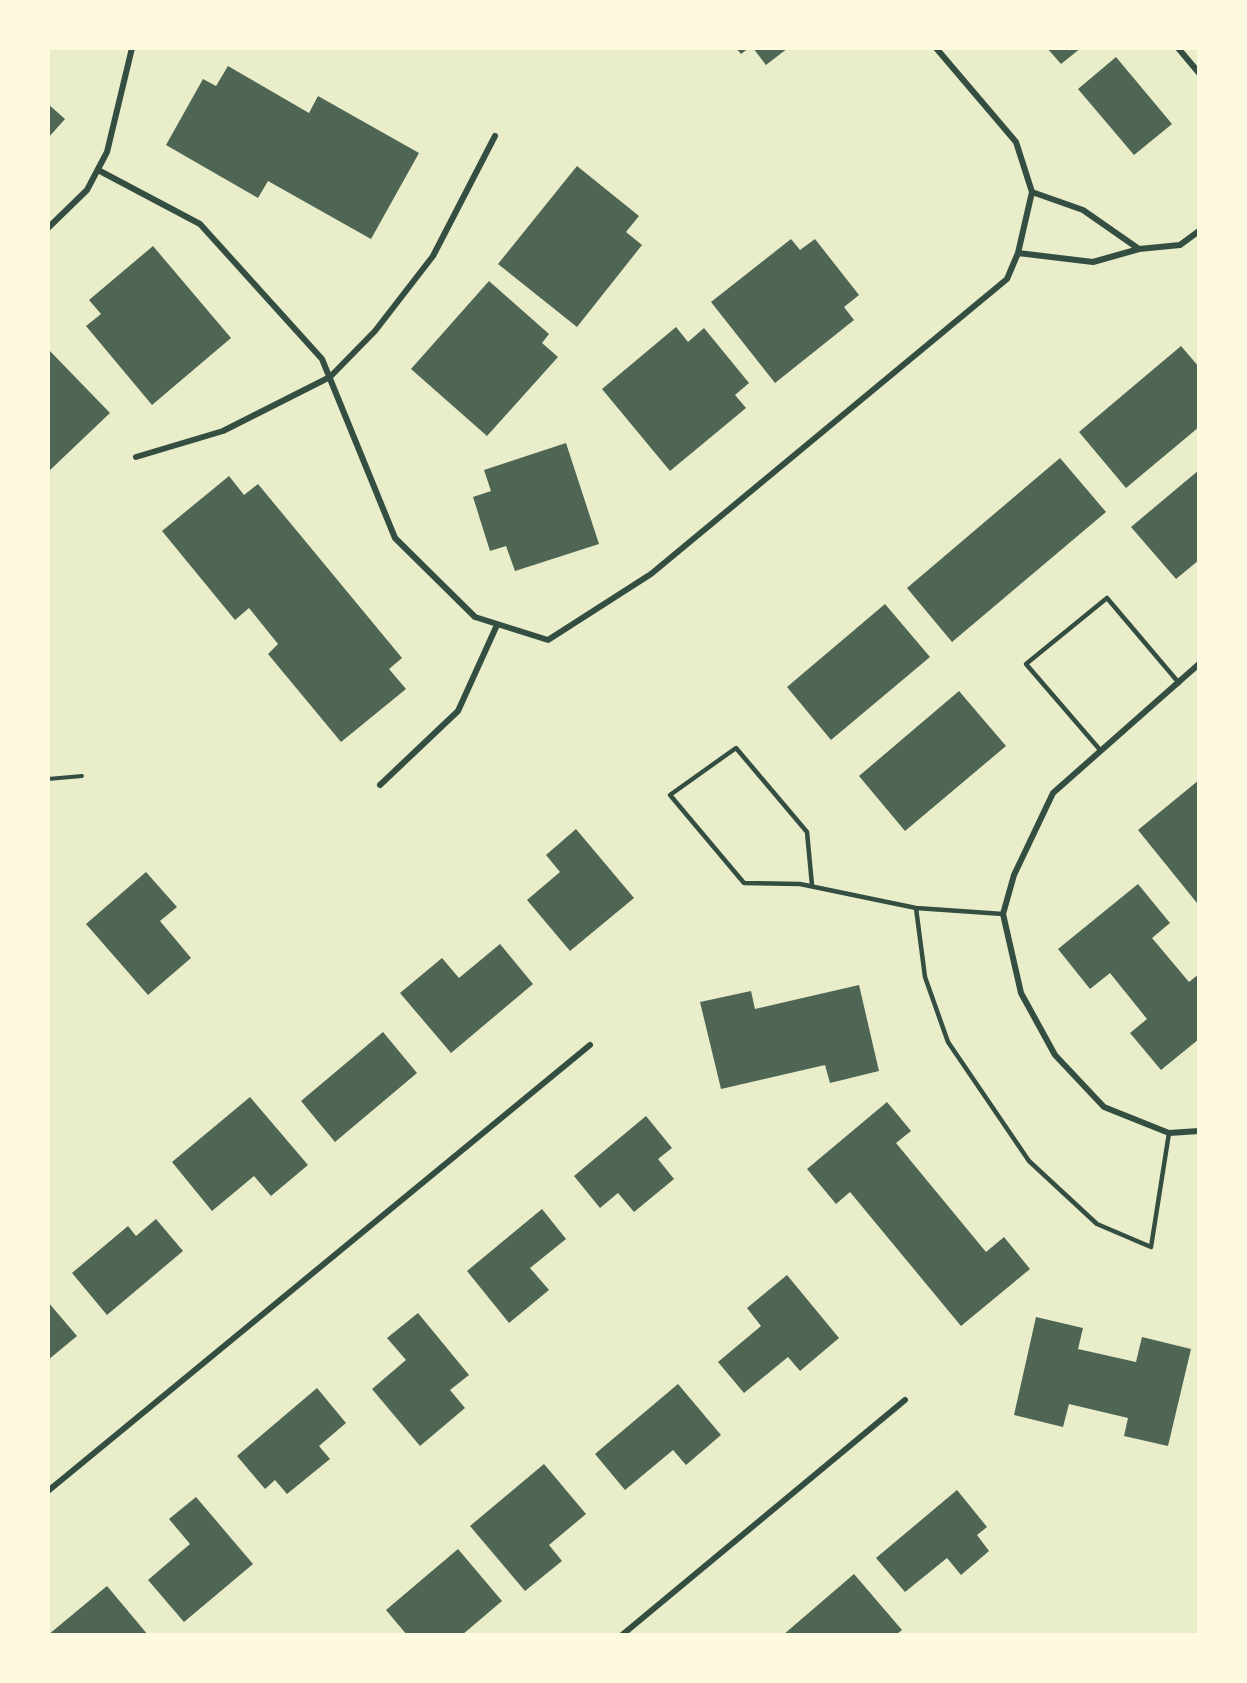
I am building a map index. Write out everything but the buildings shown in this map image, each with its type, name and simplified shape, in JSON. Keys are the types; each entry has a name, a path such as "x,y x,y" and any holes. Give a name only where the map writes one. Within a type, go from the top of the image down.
{"street":[{"path":"48,228 87,190 107,152 132,48"},
{"path":"98,170 200,224 322,359 395,538 475,617 548,640 651,574 1007,279 1018,253 1032,192 1016,142 936,48"},
{"path":"1178,48 1199,73"},
{"path":"136,457 223,431 330,377 375,331 433,256 495,136"},
{"path":"1032,192 1083,210 1139,249"},
{"path":"1018,253 1093,262 1139,249 1180,245 1199,231"},
{"path":"380,785 458,711 497,624"},
{"path":"1199,664 1053,793 1014,875 1003,914 1021,993 1055,1055 1104,1107 1169,1133 1199,1131"},
{"path":"48,1491 590,1045"},
{"path":"622,1635 905,1400"}],"lane":[{"path":"1101,751 1026,664 1107,598 1179,683"},
{"path":"812,885 807,832 736,748 670,795 744,883 812,885 916,908 1003,914"},
{"path":"916,908 925,977 948,1042 1029,1161 1097,1224 1151,1247 1169,1133"}],"path":[{"path":"48,779 82,776"}]}
